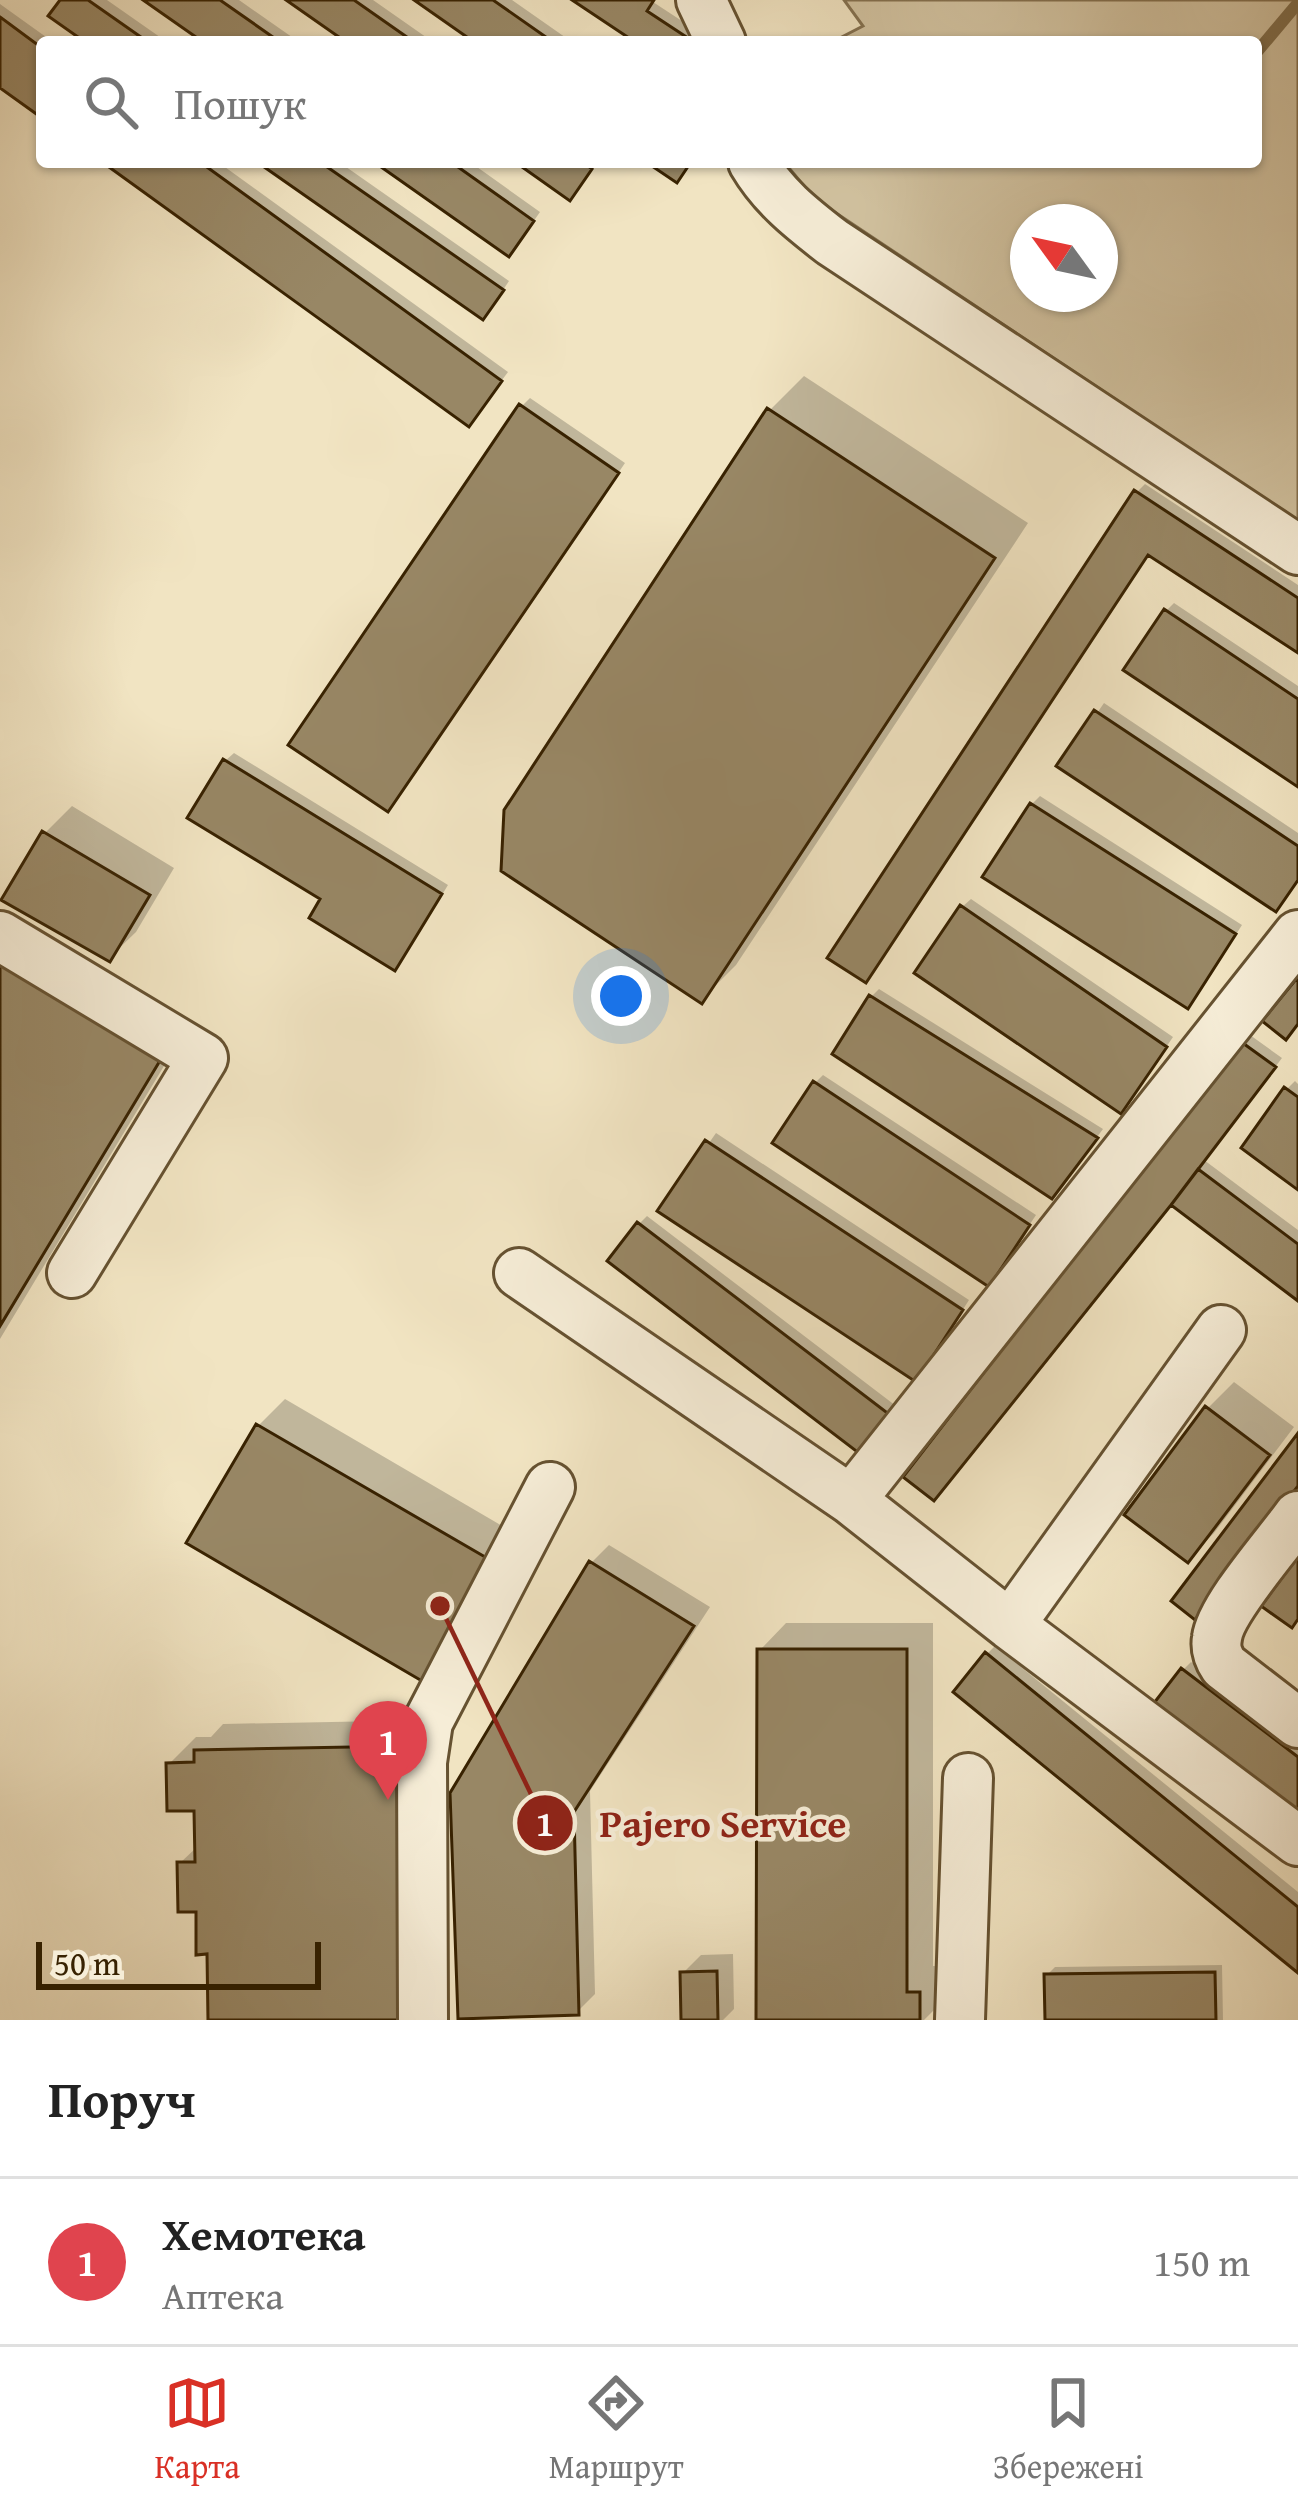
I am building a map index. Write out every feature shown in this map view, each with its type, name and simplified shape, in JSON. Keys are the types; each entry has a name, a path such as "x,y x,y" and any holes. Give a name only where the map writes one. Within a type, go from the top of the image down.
{"lane":[{"path":"701,0 718,36"},
{"path":"757,168 772,191 832,242 1298,550"},
{"path":"0,935 203,1058 72,1273"},
{"path":"851,1500 1298,935"},
{"path":"519,1273 851,1500 1298,1841"},
{"path":"1010,1624 1221,1330"},
{"path":"423,2020 422,1762 428,1722 550,1487"},
{"path":"1298,1516 1225,1615 1216,1644 1224,1666 1298,1723"},
{"path":"960,2020 968,1778"}],"shaded area":[{"path":"844,0 1298,0 1298,521 815,199 789,168 1262,168 1262,36 844,36 863,26"}],"building":[{"path":"60,0 88,0 139,36 76,36 48,16"},
{"path":"143,0 220,0 271,36 194,36"},
{"path":"286,0 354,0 405,36 337,36"},
{"path":"414,0 493,0 544,36 465,36"},
{"path":"572,0 654,0 647,11 685,36 626,36"},
{"path":"0,17 36,44 36,114 0,88"},
{"path":"110,168 208,168 502,381 469,427"},
{"path":"266,168 329,168 504,290 483,320"},
{"path":"383,168 459,168 534,221 509,257"},
{"path":"523,168 591,168 570,201"},
{"path":"655,168 687,168 677,183"},
{"path":"519,404 619,473 388,812 288,745"},
{"path":"767,408 995,558 702,1004 501,871 504,810"},
{"path":"1134,490 1298,598 1298,653 1148,555 866,983 827,958"},
{"path":"1164,609 1298,699 1298,787 1123,670"},
{"path":"1094,710 1298,846 1298,880 1276,912 1056,766"},
{"path":"223,759 442,894 395,971 309,918 320,899 187,818"},
{"path":"1030,803 1236,934 1188,1009 982,877"},
{"path":"42,831 150,895 110,962 1,900"},
{"path":"960,905 1167,1047 1121,1114 914,973"},
{"path":"0,962 161,1059 0,1326"},
{"path":"1298,977 1298,1024 1286,1040 1262,1021"},
{"path":"869,995 1098,1138 1052,1199 832,1054"},
{"path":"1240,1041 1276,1067 934,1501 903,1477"},
{"path":"813,1081 1030,1225 989,1287 772,1143"},
{"path":"1284,1087 1298,1097 1298,1190 1241,1148"},
{"path":"705,1140 963,1310 916,1382 657,1211"},
{"path":"1198,1169 1298,1244 1298,1301 1171,1205"},
{"path":"637,1222 894,1418 864,1457 607,1261"},
{"path":"1205,1406 1270,1455 1188,1563 1124,1515"},
{"path":"256,1424 492,1561 422,1681 186,1543"},
{"path":"1298,1433 1298,1486 1195,1620 1171,1601"},
{"path":"1298,1556 1298,1619 1292,1628 1261,1606"},
{"path":"589,1561 694,1626 574,1812 579,2015 458,2019 450,1793"},
{"path":"757,1649 907,1649 907,1992 920,1992 920,2020 756,2020"},
{"path":"985,1652 1298,1907 1298,1973 953,1692"},
{"path":"1181,1668 1298,1757 1298,1812 1154,1703"},
{"path":"407,1746 411,2020 208,2020 207,1954 196,1955 196,1912 178,1912 177,1862 195,1862 194,1811 167,1811 166,1763 194,1762 194,1750"},
{"path":"717,1971 718,2020 681,2020 680,1972"},
{"path":"1215,1972 1216,2020 1045,2020 1044,1974"}],"waterway":[{"path":"1262,46 1298,3"}],"place":[{"name":"Pajero Service","path":"440,1606"},
{"name":"Хемотека","path":"388,1800"}]}
